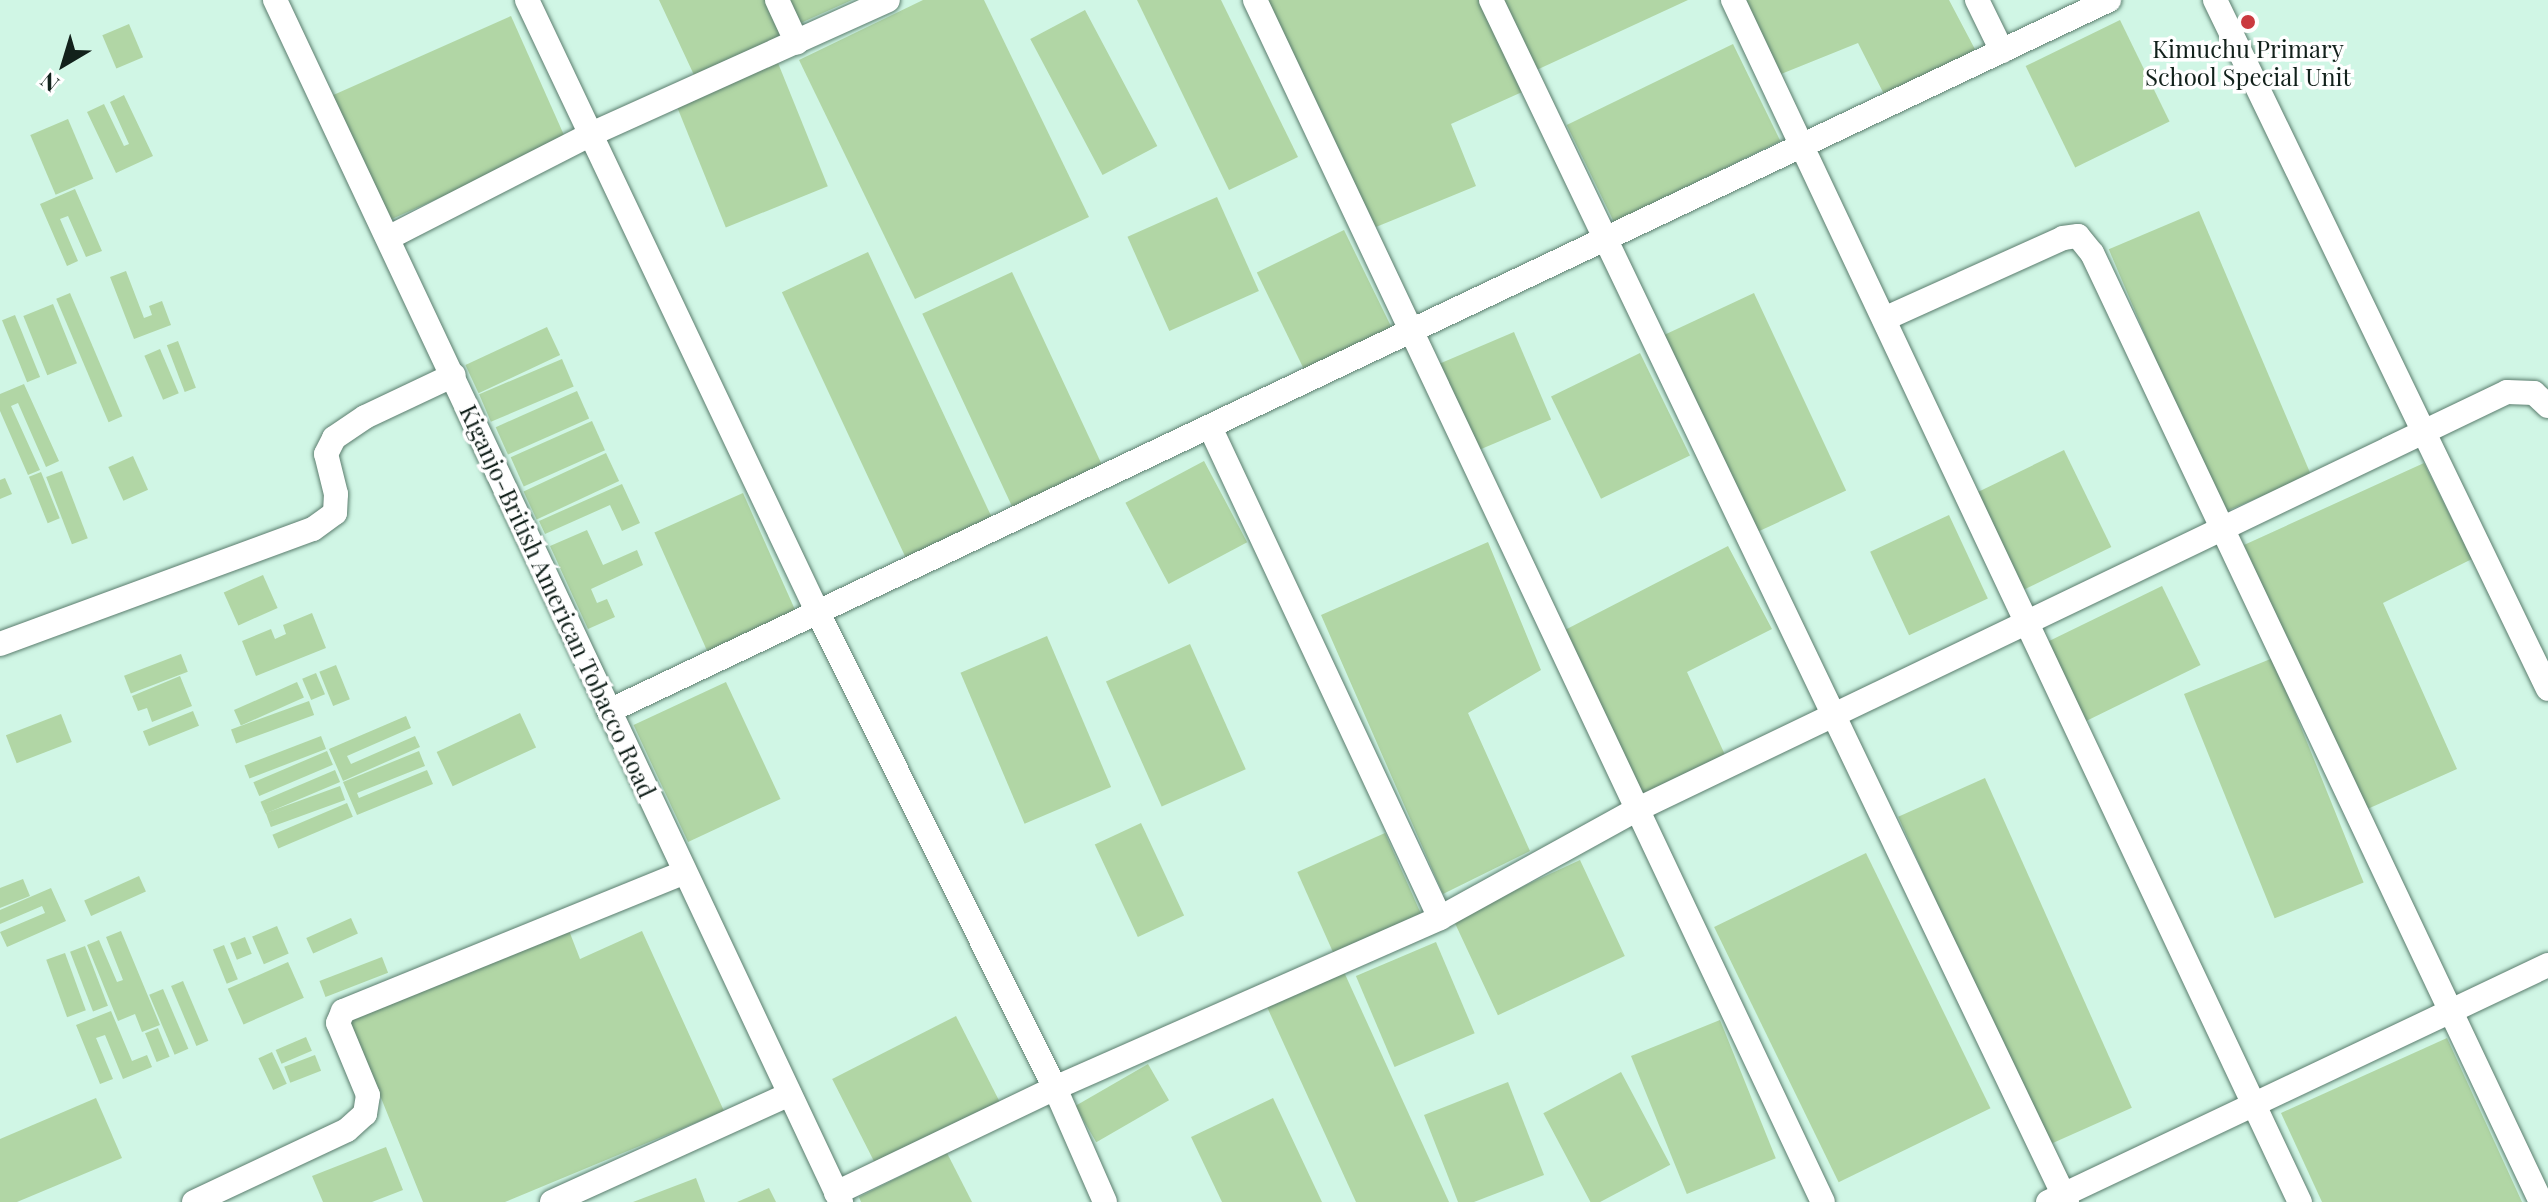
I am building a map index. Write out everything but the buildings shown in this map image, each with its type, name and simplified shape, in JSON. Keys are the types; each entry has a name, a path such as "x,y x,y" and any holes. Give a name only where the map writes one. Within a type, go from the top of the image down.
{"street":[{"name":"Kiganjo-British American Tobacco Road","path":"275,0 390,237 838,1198"},
{"path":"527,0 587,136 818,613 1055,1088 1105,1202"},
{"path":"777,0 797,43"},
{"path":"390,237 587,136 888,0"},
{"path":"1255,0 1823,1202"},
{"path":"1491,0 1837,715 2059,1199 2548,965"},
{"path":"1733,0 2300,1202"},
{"path":"1977,0 2002,51"},
{"path":"609,711 2109,0"},
{"path":"2215,0 2548,689"},
{"path":"1884,319 2063,238 2078,236 2092,253 2226,530 2541,1202"},
{"path":"0,644 313,529 335,513 336,494 326,454 334,438 365,417 454,375"},
{"path":"838,1198 1055,1088 1440,918 1636,810 2226,530 2422,431 2507,392 2534,393 2548,406"},
{"path":"1210,427 1440,918"},
{"path":"194,1202 347,1130 365,1114 368,1095 338,1023 343,1011 685,872"},
{"path":"552,1202 790,1094"}],"place":[{"name":"Kimuchu Primary School Special Unit","path":"2248,22"}]}
